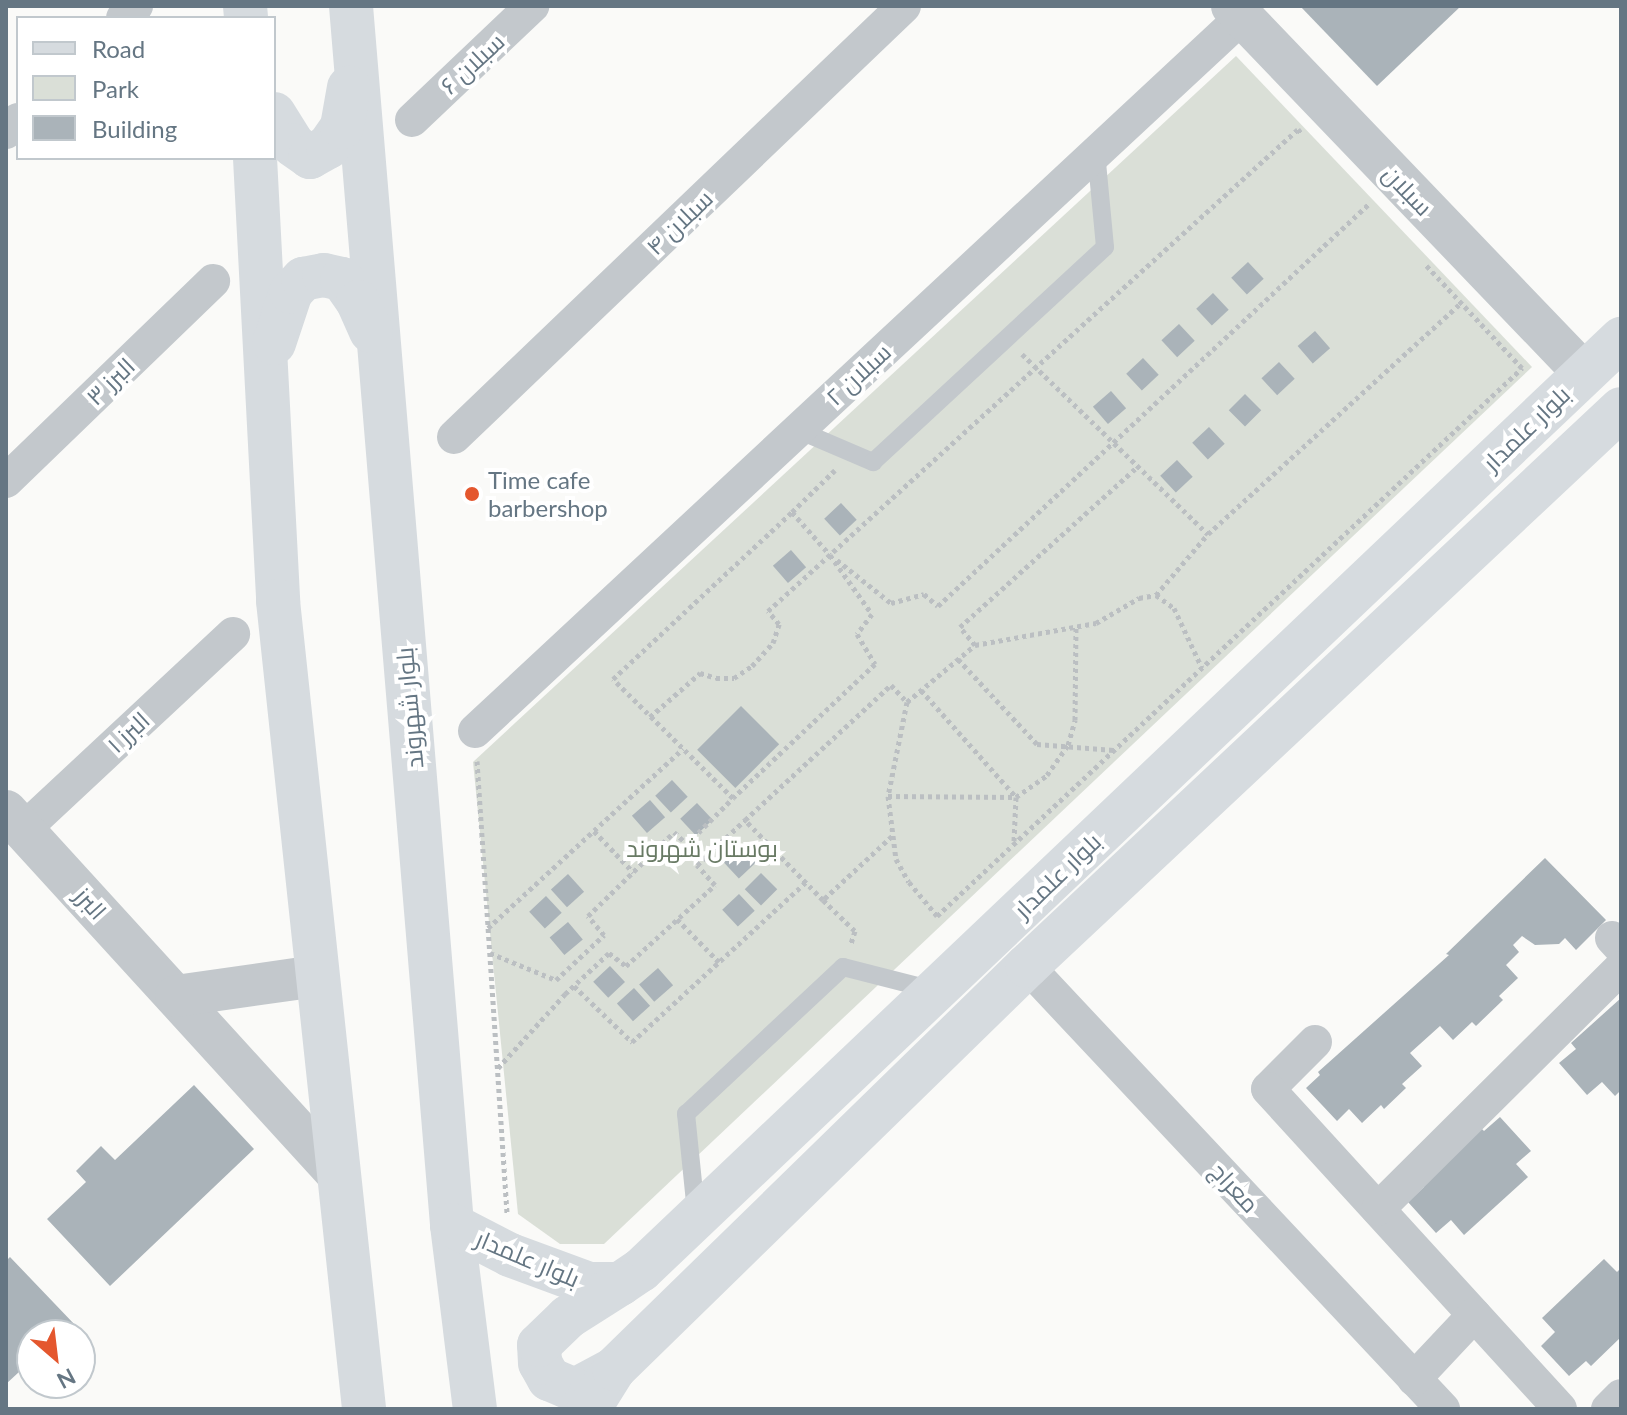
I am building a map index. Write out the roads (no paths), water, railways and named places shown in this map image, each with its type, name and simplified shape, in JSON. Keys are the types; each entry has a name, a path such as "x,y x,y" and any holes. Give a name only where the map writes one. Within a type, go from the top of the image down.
{"main road":[{"path":"276,117 293,145 310,157 328,147 342,127 352,25"},
{"name":"بلوار شهروند","path":"352,25 452,1225 475,1409"},
{"path":"255,160 278,601 336,1173 364,1409"},
{"path":"267,370 291,292 303,279 324,275 342,279 358,302 380,360"},
{"name":"بلوار علمدار","path":"452,1225 510,1255 589,1284 620,1284 641,1270 1621,339"},
{"path":"1584,373 1620,410"},
{"name":"بلوار علمدار","path":"589,1409 614,1369 1027,966 1620,410"},
{"path":"614,1369 575,1390 549,1379 540,1363 539,1345 568,1317 620,1284"}],"street":[{"name":"سبلان ۶","path":"412,120 532,6"},
{"name":"سبلان ۴","path":"454,437 904,6"},
{"name":"سبلان ۲","path":"475,731 1096,152 1237,11"},
{"name":"سبلان","path":"1237,11 1383,191 1584,373"},
{"name":"البرز ۳","path":"6,481 213,281"},
{"name":"البرز ۱","path":"15,820 233,634"},
{"name":"البرز","path":"15,820 336,1173"},
{"path":"1378,1209 1618,951"},
{"name":"معراج","path":"1027,966 1443,1409"},
{"path":"176,996 316,976"},
{"path":"1315,1042 1268,1089 1560,1409"},
{"path":"1414,1379 1474,1315"},
{"path":"1608,1409 1621,1396"}],"lane":[{"path":"798,430 873,462 1105,247 1096,152"},
{"path":"696,1218 686,1114 843,967 936,990"}],"place":[{"name":"Time cafe barbershop","path":"472,494"}],"park label":[{"name":"بوستان شهروند","path":"702,848"}]}
